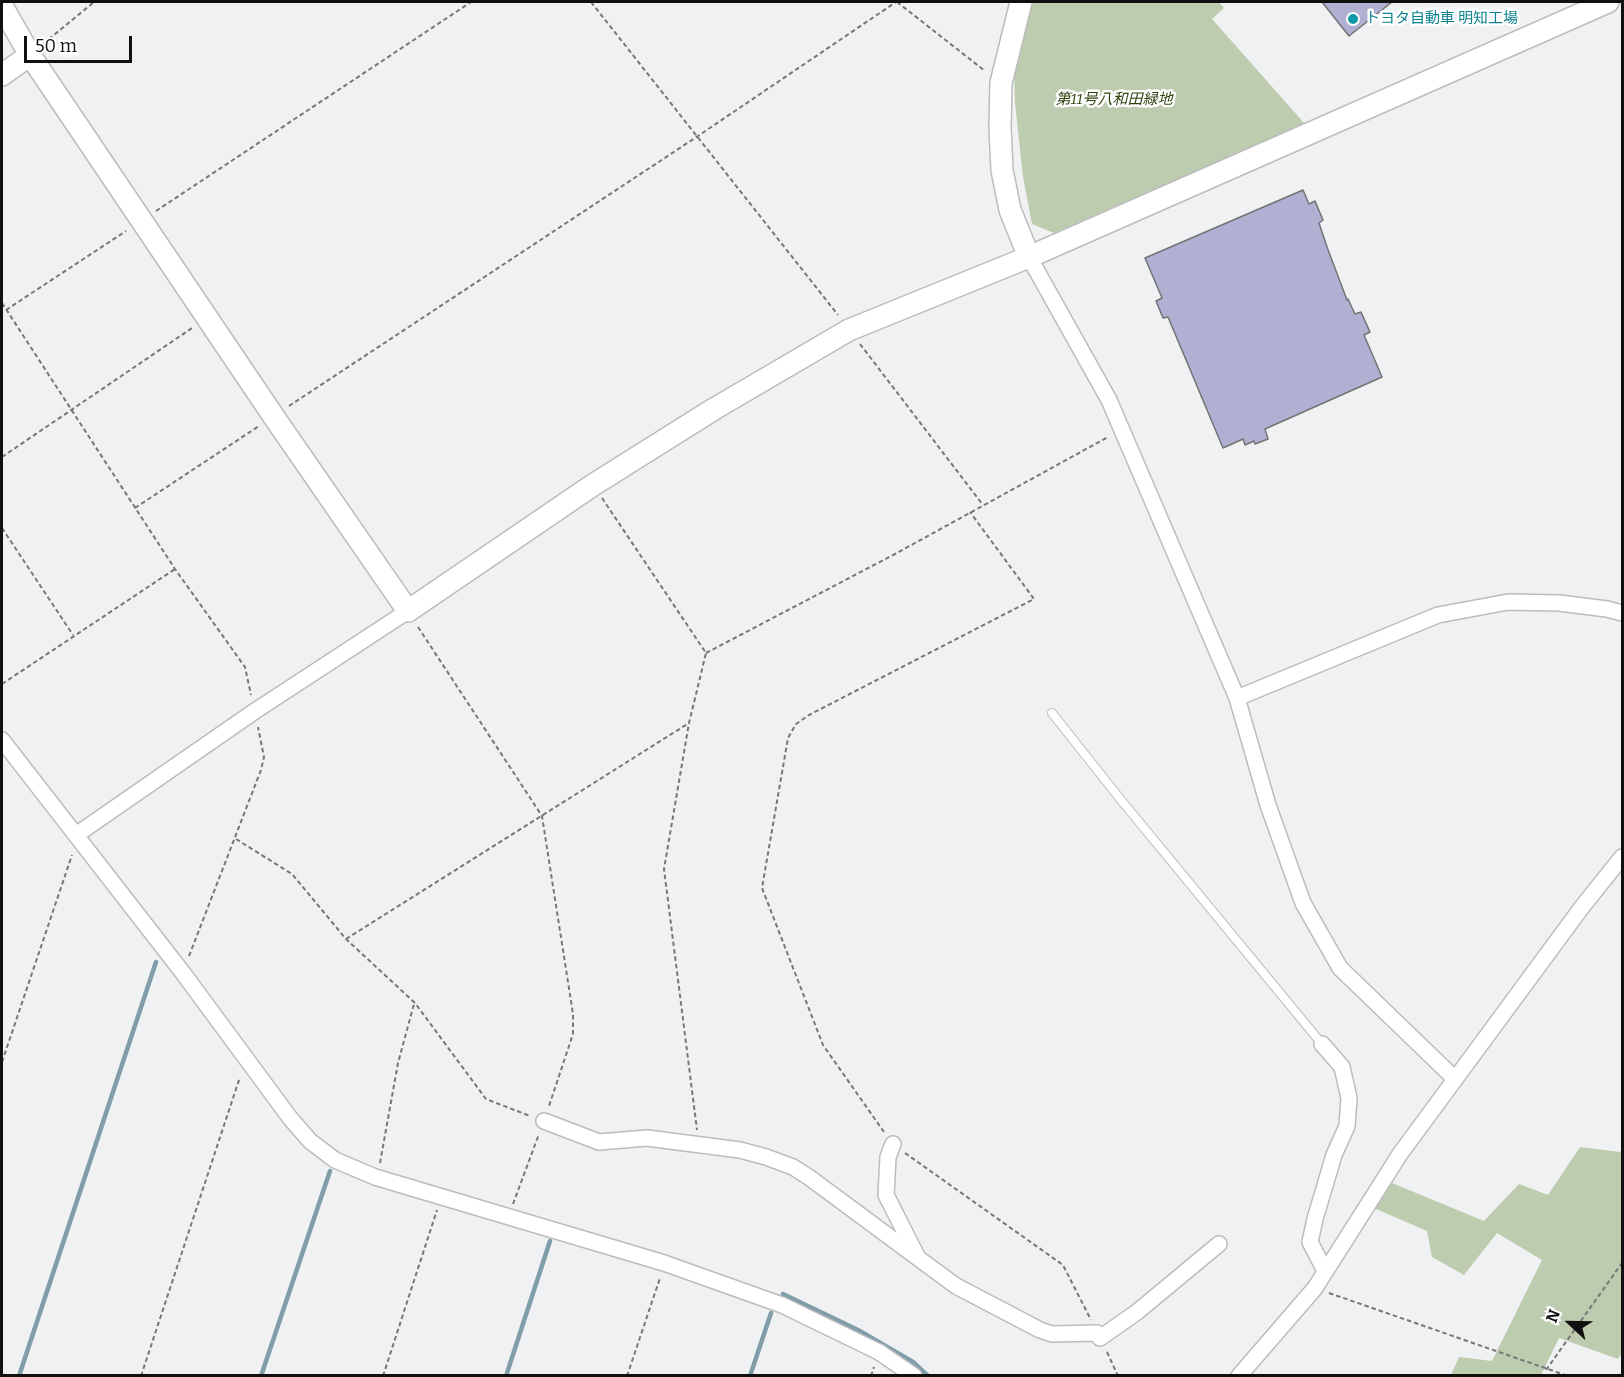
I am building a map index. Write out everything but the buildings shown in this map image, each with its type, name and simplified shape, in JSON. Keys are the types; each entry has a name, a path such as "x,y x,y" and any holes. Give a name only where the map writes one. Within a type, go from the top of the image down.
{"street":[{"path":"1021,2 1001,84 1002,170 1010,210 1029,257 1109,400 1237,698 1268,805 1303,903 1341,968 1454,1078"},
{"path":"76,835 255,711 408,611 593,485 714,408 849,330 1029,257 1608,2"},
{"path":"2,6 30,55 408,611"},
{"path":"2,75 30,55"},
{"path":"1237,698 1438,615 1508,602 1559,603 1623,613"},
{"path":"2,740 183,973 290,1118 310,1141 335,1160 375,1177 664,1263 782,1305 879,1352 914,1376"},
{"path":"1239,1376 1315,1288 1400,1154 1454,1078 1575,916 1623,857"},
{"path":"1322,1044 1342,1067 1349,1098 1347,1126 1334,1155 1310,1242 1325,1271"},
{"path":"544,1121 599,1142 647,1138 699,1144 766,1156 793,1167 963,1291 1052,1334 1099,1336 1137,1312 1219,1244"},
{"path":"893,1144 888,1157 886,1195 918,1258"}],"lane":[{"path":"1052,712 1121,801 1322,1044"}],"path":[{"path":"30,55 94,2"},
{"path":"6,310 471,2"},
{"path":"591,2 698,136 983,505"},
{"path":"135,508 698,136 896,2 1001,84"},
{"path":"2,303 135,508 245,667 264,757 236,839 183,973"},
{"path":"2,458 207,318"},
{"path":"706,653 895,554 1122,430"},
{"path":"593,485 706,653 689,723 664,869 699,1144"},
{"path":"970,512 1034,599 809,715 796,724 788,738 762,888 823,1045 893,1144 1063,1265 1118,1376"},
{"path":"2,528 73,635"},
{"path":"2,684 176,569"},
{"path":"408,611 542,816 573,1014 573,1034 544,1121 508,1215"},
{"path":"346,939 689,723"},
{"path":"2,1062 74,849 76,835"},
{"path":"236,839 292,874 346,939 415,1003 486,1099 544,1121"},
{"path":"375,1177 384,1148 398,1063 415,1003"},
{"path":"141,1376 227,1115 248,1061"},
{"path":"383,1376 442,1197"},
{"path":"627,1376 664,1263"},
{"path":"1546,1370 1623,1263"},
{"path":"1315,1288 1568,1376"}],"green space":[{"name":"第11号八和田緑地","path":"1030,2 1219,2 1224,8 1212,19 1305,124 1054,233 1032,224 1023,177 1015,103 1014,66"},
{"path":"1580,1147 1620,1152 1622,1149 1622,1353 1618,1359 1559,1338 1541,1375 1451,1375 1459,1357 1492,1361 1542,1260 1497,1233 1464,1275 1432,1257 1427,1231 1374,1208 1392,1183 1484,1221 1519,1184 1548,1195"}],"waterway":[{"path":"19,1376 156,962"},
{"path":"261,1376 330,1171"},
{"path":"506,1376 550,1241"},
{"path":"783,1294 858,1330 913,1362 928,1376"},
{"path":"750,1376 771,1313"}],"place":[{"name":"トヨタ自動車 明知工場","path":"1353,19"}]}
